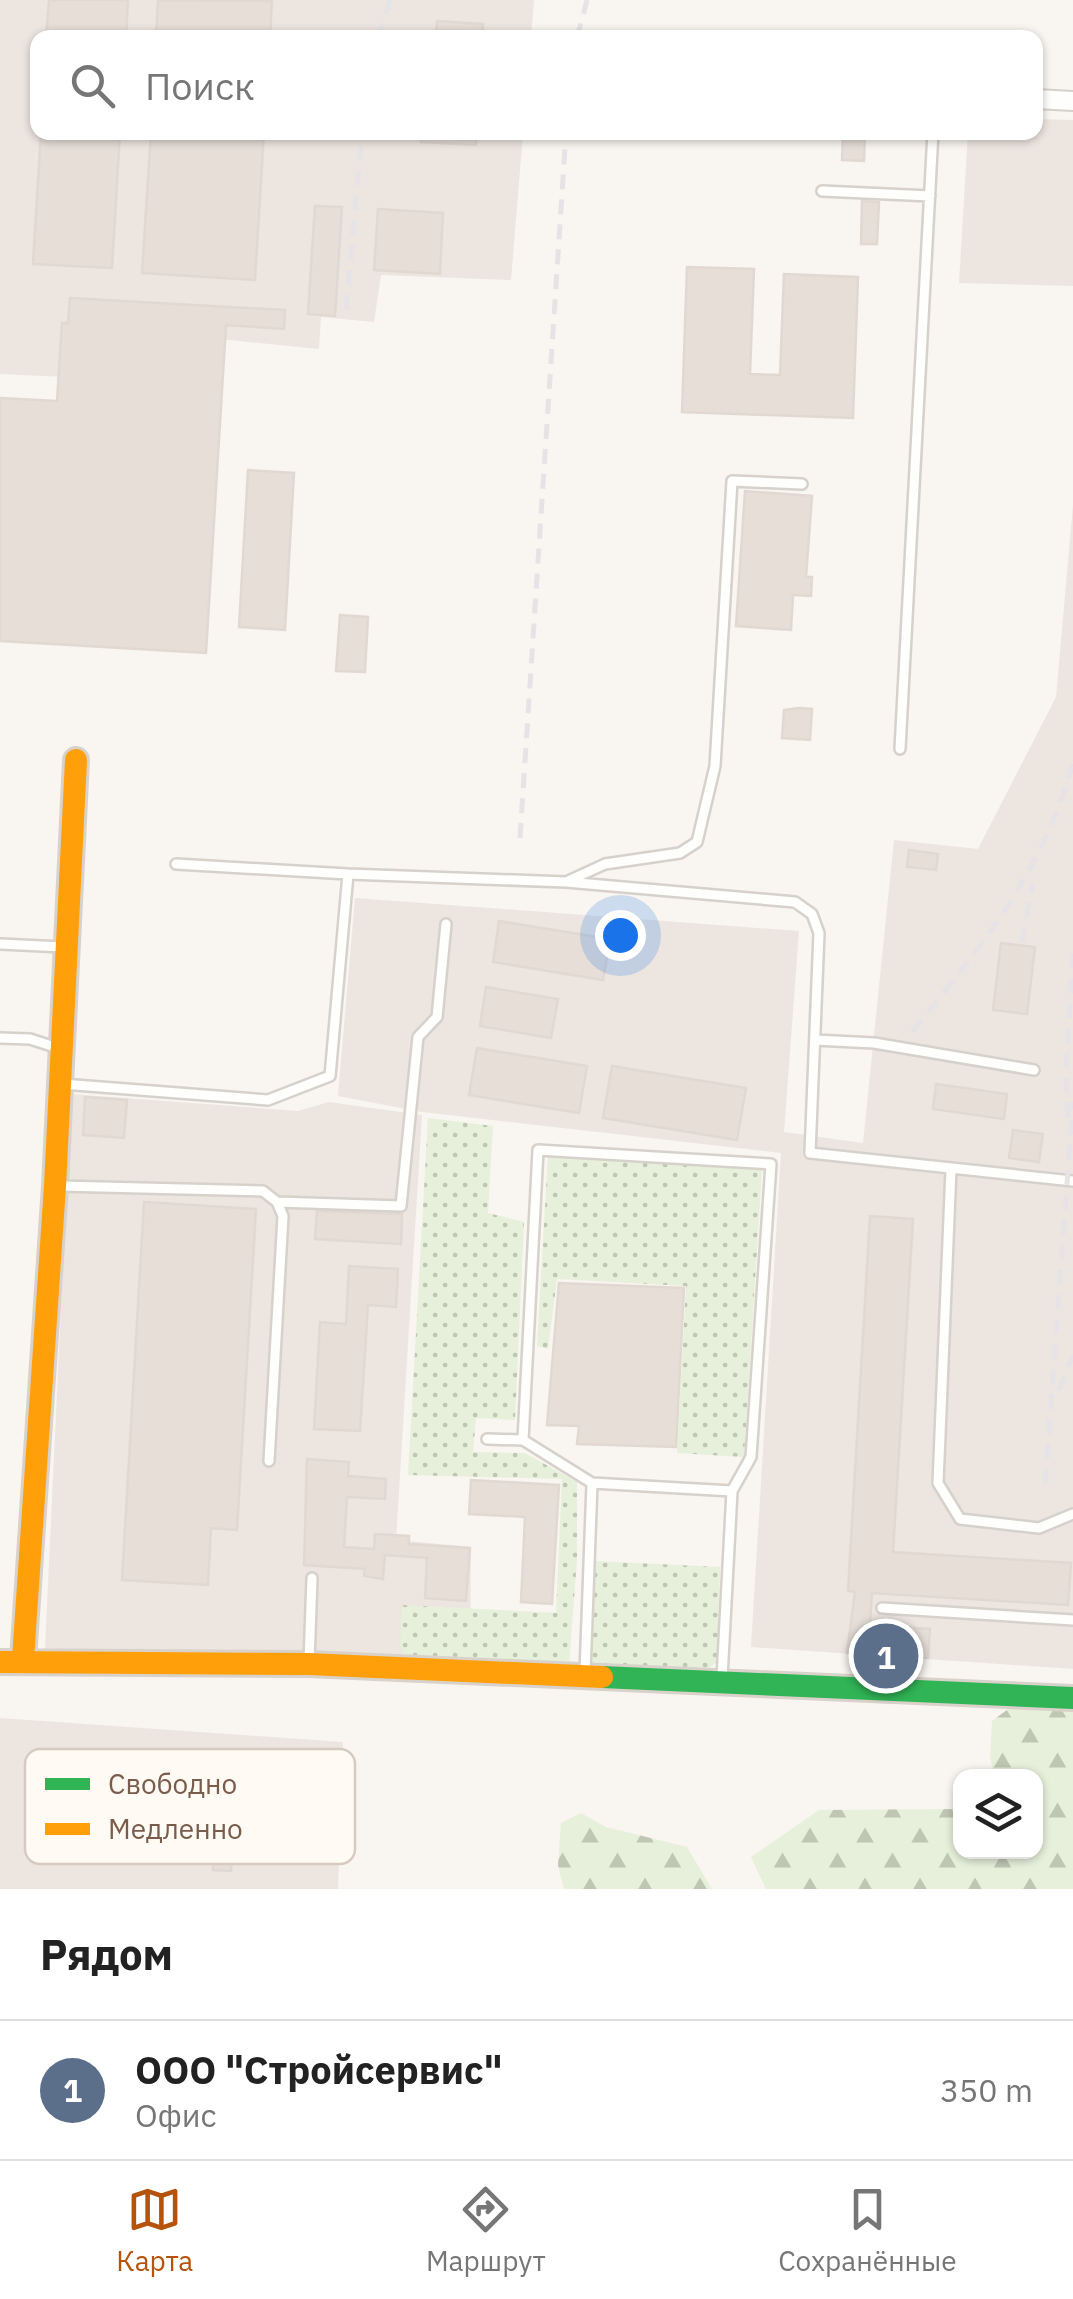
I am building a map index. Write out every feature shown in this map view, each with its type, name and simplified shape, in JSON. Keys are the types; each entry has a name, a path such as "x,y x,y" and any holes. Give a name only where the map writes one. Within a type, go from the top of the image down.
{"street":[{"path":"1043,99 1073,101"},
{"path":"76,760 58,1048 55,1186 12,1660 308,1664 1073,1698"}],"lane":[{"path":"900,750 932,140"},
{"path":"822,191 930,196"},
{"path":"566,882 605,864 680,853 697,842 715,766 732,481 802,484"},
{"path":"176,864 566,882 795,902 812,914 820,933 810,1153 1073,1181"},
{"path":"57,1084 268,1100 330,1076 348,874"},
{"path":"55,1186 263,1192 277,1202 401,1206 418,1038 437,1017 446,924"},
{"path":"0,944 66,947"},
{"path":"0,1038 30,1038 58,1048"},
{"path":"815,1040 874,1044 1034,1070"},
{"path":"523,1440 538,1150 770,1164 751,1456 732,1491 722,1681"},
{"path":"952,1169 938,1483 960,1519 1039,1528 1073,1514"},
{"path":"269,1461 282,1216 277,1202"},
{"path":"487,1440 523,1440 592,1484 732,1491"},
{"path":"585,1675 592,1484"},
{"path":"308,1664 312,1578"},
{"path":"882,1608 1073,1620"}],"shaded area":[{"path":"0,0 534,0 532,30 30,30 30,140 522,140 511,280 381,275 374,322 321,317 319,349 71,324 65,377 0,374"},
{"path":"1043,119 1073,120 1073,286 959,283 968,140 1043,140"},
{"path":"1073,505 1073,1669 751,1647 781,1153 422,1112 338,1096 355,898 799,931 784,1132 863,1143 894,840 978,849 1056,697"},
{"path":"71,1094 298,1111 329,1102 422,1115 396,1540 471,1547 470,1666 45,1649"},
{"path":"0,1718 343,1742 343,1749 25,1749 25,1864 339,1864 338,1889 0,1889"}],"green space":[{"path":"428,1118 493,1126 488,1213 524,1222 515,1420 476,1418 473,1452 525,1453 577,1482 577,1559 569,1666 405,1660 400,1644 402,1605 556,1613 562,1479 408,1475"},
{"path":"548,1155 762,1170 744,1457 677,1453 686,1286 557,1279 548,1349 537,1346"},
{"path":"595,1561 720,1567 717,1662 704,1672 590,1666"},
{"path":"1015,1704 1073,1709 1073,1889 766,1889 751,1857 819,1810 953,1809 953,1859 1043,1859 1043,1769 993,1769 992,1721"},
{"path":"581,1813 606,1827 687,1847 712,1889 564,1889 558,1865 561,1823"}],"building":[{"path":"49,0 128,0 126,30 47,30"},
{"path":"158,0 272,1 270,30 156,30"},
{"path":"437,21 483,24 483,30 436,30"},
{"path":"41,140 120,140 112,268 33,264"},
{"path":"150,140 264,140 255,280 142,273"},
{"path":"476,140 476,145 421,142"},
{"path":"843,140 865,140 864,161 842,160"},
{"path":"862,201 879,202 877,244 861,244"},
{"path":"315,206 342,207 335,316 308,314"},
{"path":"378,209 443,213 440,274 374,270"},
{"path":"687,267 754,269 750,374 780,375 784,274 858,277 853,418 682,412"},
{"path":"70,298 285,310 284,329 226,325 206,653 0,641 0,398 57,401 62,323 68,323"},
{"path":"248,470 294,473 285,630 239,627"},
{"path":"745,491 812,496 806,577 812,577 811,596 793,595 791,630 736,626"},
{"path":"340,615 368,617 365,672 336,671"},
{"path":"812,709 810,740 782,738 784,710"},
{"path":"909,850 938,854 936,870 907,867"},
{"path":"499,921 610,939 603,980 493,962"},
{"path":"1001,943 1035,947 1027,1014 993,1010"},
{"path":"486,987 558,999 551,1038 480,1026"},
{"path":"477,1048 587,1066 579,1113 469,1095"},
{"path":"612,1066 746,1088 737,1140 603,1118"},
{"path":"936,1084 1007,1094 1004,1119 933,1109"},
{"path":"85,1097 127,1100 124,1138 83,1135"},
{"path":"1013,1130 1043,1134 1039,1162 1009,1158"},
{"path":"144,1202 256,1209 237,1530 211,1528 208,1585 122,1580"},
{"path":"317,1211 402,1214 401,1244 315,1239"},
{"path":"870,1216 913,1219 893,1552 1071,1563 1068,1605 872,1593 870,1625 930,1629 928,1658 847,1653 855,1592 848,1591"},
{"path":"349,1266 398,1269 396,1307 368,1305 360,1431 314,1429 320,1322 346,1324"},
{"path":"559,1283 684,1288 676,1447 577,1444 579,1426 547,1425"},
{"path":"307,1459 349,1462 348,1476 386,1479 385,1499 347,1497 344,1547 374,1549 375,1534 409,1536 409,1544 470,1548 466,1601 425,1598 427,1558 385,1555 383,1579 364,1576 365,1569 304,1565"},
{"path":"471,1480 559,1485 552,1604 521,1602 525,1517 469,1514"},
{"path":"213,1864 232,1864 231,1871 213,1870"}],"railway":[{"path":"381,30 390,0"},
{"path":"579,30 587,0"},
{"path":"346,310 361,140"},
{"path":"520,838 565,140"},
{"path":"912,1032 1008,906 1044,840 1073,763"},
{"path":"1022,942 1033,882"},
{"path":"1068,1118 1066,1075 1073,948"},
{"path":"1045,1484 1073,1102"},
{"path":"1059,1390 1073,1355"}],"traffic: fast":[{"path":"602,1677 1073,1698"}],"traffic: slow":[{"path":"23,1659 55,1186 76,760"},
{"path":"0,1662 308,1664 602,1677"}],"place":[{"name":"ООО \"Стройсервис\"","path":"886,1656"}]}
